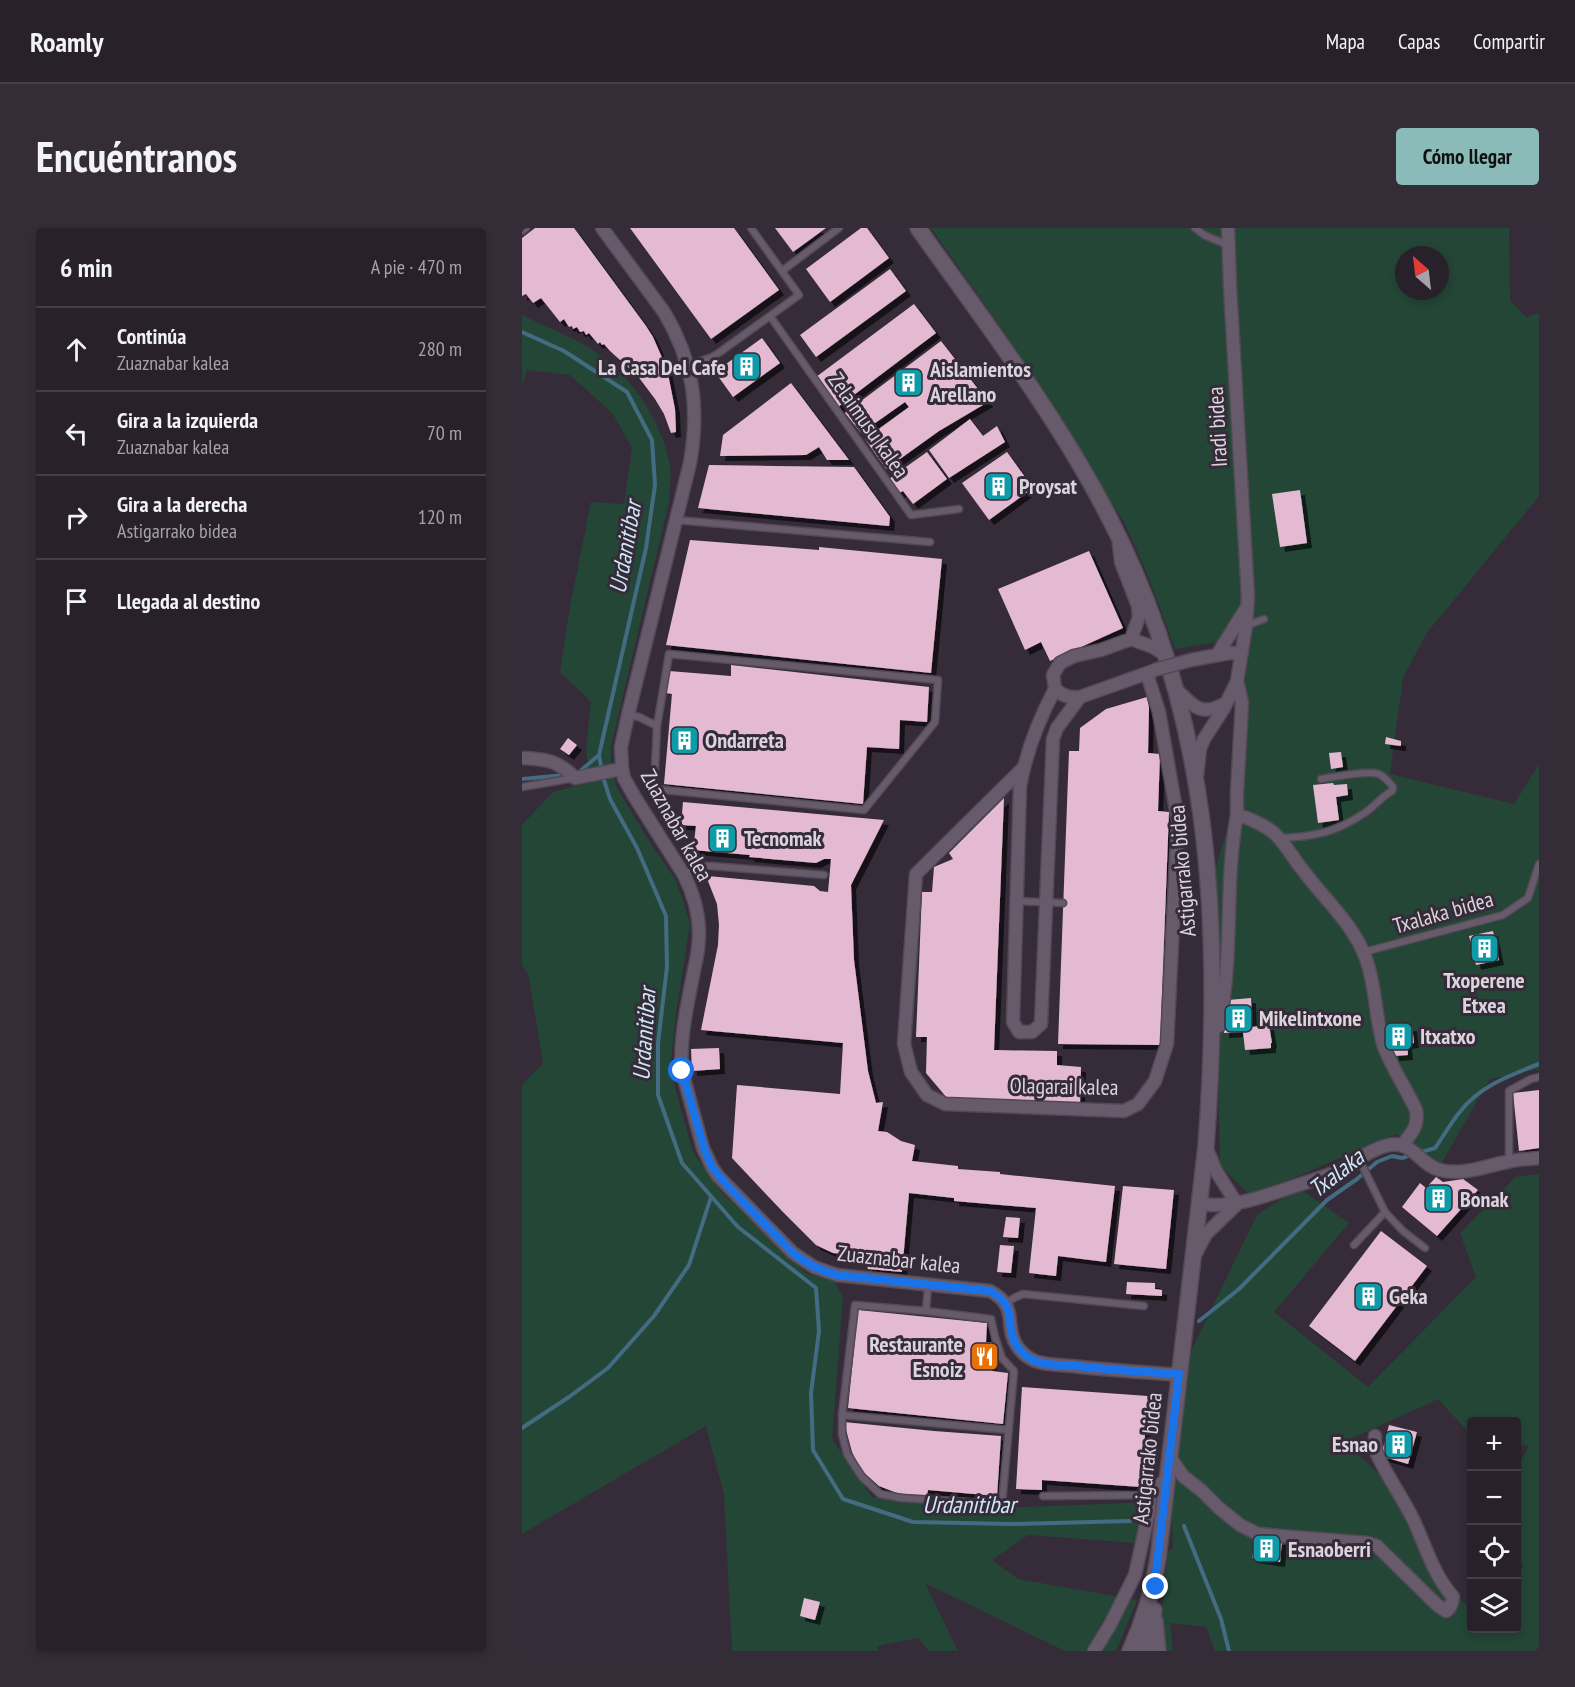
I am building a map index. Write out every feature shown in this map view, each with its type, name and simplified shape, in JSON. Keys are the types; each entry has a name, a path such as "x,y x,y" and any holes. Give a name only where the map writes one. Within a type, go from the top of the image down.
{"main road":[{"name":"Astigarrako bidea","path":"918,228 1054,422 1119,537 1147,599 1167,656 1197,780 1205,839 1210,904 1212,1028 1206,1146 1156,1587 1150,1608 1130,1651"},
{"name":"Astigarrako bidea","path":"1141,1651 1151,1627 1150,1608"},
{"path":"1150,1608 1158,1651"}],"street":[{"name":"Zuaznabar kalea","path":"603,228 664,312 688,365 694,395 694,432 690,463 628,715 617,770 684,875 697,909 699,945 682,1036 682,1071 704,1148 712,1167 726,1184 793,1253 814,1268 837,1275 928,1288 990,1291 1007,1307"},
{"name":"Iradi bidea","path":"1228,228 1247,607 1237,681"},
{"path":"1119,537 1121,562 1138,606 1139,617 1131,639 1153,647 1167,656"},
{"path":"1217,654 1247,607"},
{"name":"Olagarai kalea","path":"1080,697 1057,728 1053,739 1041,1024 1032,1032 1019,1032 1013,1022 1020,786 1025,764 1046,705 1055,689 1053,675 1060,663 1074,656 1101,650 1131,639"},
{"path":"1055,689 1068,697 1080,697 1191,660 1217,654 1242,653"},
{"name":"Olagarai kalea","path":"1025,764 916,874 904,1044 911,1072 927,1095 945,1104 1124,1111 1138,1104 1155,1081 1167,1044 1170,898 1178,821 1150,672"},
{"path":"1197,780 1200,748 1237,681"},
{"path":"1212,1028 1219,1026 1224,1005 1242,703 1237,681"},
{"path":"1176,689 1192,706 1202,711 1217,708 1227,702"},
{"path":"1025,764 1040,754 1051,762"},
{"path":"522,758 552,762 567,770 575,778 617,770"},
{"path":"1237,815 1246,817 1273,831 1302,871 1341,917 1363,952 1372,982 1384,1046 1416,1110 1418,1119 1407,1147"},
{"path":"1200,1204 1214,1206 1237,1204 1361,1163 1374,1149 1391,1144 1407,1147 1438,1170 1452,1172 1470,1171 1509,1161 1539,1158"},
{"path":"1206,1146 1216,1171 1237,1204"},
{"path":"1194,1255 1206,1234 1237,1204"},
{"path":"1007,1307 1012,1336 1016,1344 1021,1351 1035,1360 1043,1363 1113,1370 1179,1374"},
{"path":"1170,1457 1183,1476 1240,1525 1258,1534 1368,1543 1377,1546 1437,1605 1446,1611 1449,1610 1453,1597 1434,1572 1412,1518 1376,1451 1375,1436"},
{"path":"1094,1651 1135,1575 1149,1511 1150,1495 1167,1478"},
{"path":"1139,1557 1158,1560"}],"lane":[{"path":"522,231 526,228"},
{"path":"688,365 720,352 799,295 751,228"},
{"path":"782,271 839,228"},
{"path":"1195,228 1204,235 1229,245"},
{"name":"Zelaimusu kalea","path":"770,316 911,515 959,509"},
{"path":"676,520 930,542"},
{"path":"1246,626 1264,619"},
{"path":"669,654 938,680 935,722 864,810 654,789 657,726 669,654"},
{"path":"628,715 639,717 657,726"},
{"path":"1279,838 1312,836 1336,829 1368,811 1392,791 1393,787 1381,775 1372,773 1321,778"},
{"path":"522,787 575,778"},
{"name":"Txalaka bidea","path":"1363,952 1503,915 1528,898 1539,864"},
{"path":"684,875 702,866 711,866 824,875"},
{"path":"1017,901 1063,903"},
{"path":"1509,1161 1509,1091 1539,1077"},
{"path":"1361,1163 1385,1212 1403,1231 1425,1248"},
{"path":"1354,1245 1385,1212"},
{"path":"926,1311 928,1288"},
{"path":"1007,1307 1023,1294 1144,1306"},
{"path":"855,1305 926,1311 991,1319 994,1337 1002,1359 1014,1371 1002,1504 902,1498 880,1494 862,1477 847,1454 842,1434 842,1415 855,1305"},
{"path":"842,1415 1009,1430"},
{"path":"1043,1496 1150,1495"}],"green space":[{"path":"931,228 1509,228 1510,300 1526,317 1539,313 1539,496 1426,634 1403,678 1390,774 1514,804 1539,764 1539,1069 1490,1079 1437,1171 1396,1134 1251,1196 1220,1166 1214,874 1234,806 1249,637 1175,649 1147,573 1123,520 1013,345"},
{"path":"522,315 588,347 617,369 630,383 651,414 666,447 670,465 669,502 611,746 611,765 617,788 675,879 690,924 670,1070 693,1152 721,1191 806,1273 834,1281 843,1297 832,1439 872,1497 996,1508 1155,1502 1149,1544 1028,1535 992,1560 1018,1579 1137,1600 1116,1651 1065,1651 925,1583 958,1651 929,1651 918,1638 877,1646 878,1651 732,1651 724,1495 706,1426 522,1534 522,1085 543,1063 528,974 522,965 522,825 553,792 590,782 586,750 591,702 560,672 569,612 591,502 624,504 632,448 613,414 570,375 527,370 522,386"},
{"path":"1539,1174 1539,1651 1215,1651 1206,1627 1170,1623 1173,1651 1164,1651 1160,1633 1168,1551 1173,1548 1171,1496 1192,1349 1257,1215 1299,1188 1349,1223 1274,1312 1368,1387 1476,1277 1460,1233 1516,1177","holes":["1438,1399 1467,1431 1467,1417 1521,1417 1521,1445 1529,1446 1521,1460 1521,1563 1523,1568 1521,1570 1521,1633 1467,1633 1467,1606 1445,1583 1398,1491 1344,1442"]}],"building":[{"path":"535,228 574,228 646,326 667,369 675,409 676,432 671,433 664,414 637,375 604,344 600,342 598,344 589,333 586,335 584,331 580,332 577,327 573,329 572,326 569,327 564,319 560,322 541,298 533,303 526,294 522,296 522,238"},
{"path":"630,228 734,228 779,290 711,339"},
{"path":"775,228 826,228 793,252"},
{"path":"861,228 867,228 889,258 830,302 806,269"},
{"path":"890,269 906,291 816,357 800,335"},
{"path":"914,304 936,333 838,407 816,377"},
{"name":"La Casa Del Cafe","path":"762,338 780,363 733,397 715,372"},
{"path":"941,341 988,402 939,431 886,469 865,439 909,407 905,402 861,433 845,413"},
{"path":"791,383 849,460 827,460 819,447 806,455 720,456 723,435"},
{"path":"970,419 983,436 997,426 1005,442 949,478 929,450"},
{"path":"927,452 947,479 913,504 903,491 899,493 889,479"},
{"name":"Proysat","path":"1007,452 1033,488 989,520 962,483"},
{"path":"709,465 854,467 890,517 889,526 698,508"},
{"path":"1300,490 1307,543 1280,547 1272,494"},
{"path":"690,540 819,550 819,547 942,559 931,673 666,645"},
{"path":"1089,551 1123,628 1050,661 1041,642 1025,650 998,589"},
{"path":"731,665 929,687 927,722 900,720 899,749 867,747 863,804 664,784 672,694 666,693 669,671 731,676"},
{"path":"1147,697 1149,708 1148,753 1160,754 1158,811 1169,812 1160,1045 1058,1044 1069,751 1079,751 1080,728 1106,709"},
{"path":"1386,737 1401,741 1401,746 1385,744"},
{"path":"568,738 577,745 569,755 560,749"},
{"path":"1341,752 1343,767 1331,769 1329,753"},
{"path":"1333,783 1334,785 1347,784 1348,795 1336,797 1339,820 1318,823 1313,785"},
{"path":"1004,798 994,1050 1057,1051 1057,1065 1081,1067 1080,1104 947,1098 926,1073 927,1037 916,1037 922,892 932,892 934,867 953,859 949,853"},
{"path":"683,802 884,820 851,885 854,960 868,1071 876,1103 883,1102 878,1131 887,1132 901,1141 915,1145 912,1161 958,1166 958,1169 1115,1186 1106,1262 1058,1256 1056,1276 1029,1273 1036,1208 954,1201 954,1198 909,1193 902,1272 868,1269 864,1256 833,1253 816,1245 732,1158 737,1085 840,1094 843,1043 701,1030 718,945 719,925 717,904 708,876 814,886 820,891 828,892 831,859 824,859 816,863 693,850 696,826 681,825"},
{"name":"Txoperene Etxea","path":"1493,931 1499,960 1476,965 1469,936"},
{"name":"Mikelintxone","path":"1251,998 1252,1027 1269,1025 1271,1048 1245,1050 1243,1032 1224,1033 1228,1000"},
{"name":"Itxatxo","path":"1412,1026 1414,1043 1407,1044 1408,1055 1394,1056 1393,1044 1386,1045 1384,1029"},
{"path":"719,1048 720,1069 692,1071 691,1049"},
{"path":"1539,1090 1539,1148 1519,1151 1513,1093"},
{"name":"Bonak","path":"1436,1177 1443,1182 1463,1179 1478,1190 1437,1236 1402,1207 1420,1183 1426,1188"},
{"path":"1123,1186 1174,1190 1166,1269 1114,1264"},
{"path":"1006,1217 1020,1218 1018,1238 1003,1237"},
{"name":"Geka","path":"1381,1231 1427,1266 1355,1361 1309,1326"},
{"path":"1000,1245 1014,1246 1011,1273 997,1272"},
{"path":"1127,1282 1155,1283 1155,1289 1162,1290 1162,1296 1126,1294"},
{"path":"858,1310 987,1323 986,1342 993,1342 992,1371 1008,1373 1003,1424 848,1408"},
{"path":"1022,1387 1148,1396 1141,1487 1042,1480 1042,1490 1016,1489"},
{"path":"844,1422 1001,1436 997,1496 928,1490 927,1496 897,1493 879,1486 861,1470 852,1452"},
{"name":"Esnao","path":"1389,1425 1417,1432 1408,1464 1381,1456"},
{"name":"Esnaoberri","path":"1255,1538 1282,1540 1280,1562 1252,1558"},
{"path":"804,1598 820,1602 815,1620 800,1616"}],"waterway":[{"name":"Urdanitibar","path":"522,332 564,351 627,392 652,440 655,485 646,548 599,755 610,799 637,848 666,916 667,967 658,1043 658,1095 682,1163 738,1227 816,1288 819,1331 811,1393 813,1450 843,1499 913,1522 1012,1524 1130,1521"},
{"path":"579,772 599,755"},
{"path":"522,779 564,775"},
{"name":"Txalaka","path":"1418,1153 1435,1148 1456,1117 1475,1096 1506,1077 1539,1064"},
{"name":"Txalaka","path":"1199,1321 1239,1289 1327,1200 1377,1162 1392,1156 1402,1158 1411,1155"},
{"path":"522,1428 608,1368 654,1316 689,1265 711,1197"},
{"name":"Urdanitibar","path":"1184,1526 1221,1619 1229,1651"}],"place":[{"name":"La Casa Del Cafe","path":"747,367"},
{"name":"Aislamientos Arellano","path":"909,382"},
{"name":"Proysat","path":"998,486"},
{"name":"Ondarreta","path":"684,740"},
{"name":"Tecnomak","path":"723,838"},
{"name":"Txoperene Etxea","path":"1484,948"},
{"name":"Mikelintxone","path":"1238,1018"},
{"name":"Itxatxo","path":"1399,1036"},
{"name":"Bonak","path":"1439,1199"},
{"name":"Geka","path":"1368,1296"},
{"name":"Restaurante Esnoiz","path":"984,1357"},
{"name":"Esnao","path":"1399,1444"},
{"name":"Esnaoberri","path":"1267,1549"}],"route":[{"path":"682,1071 707,1158 718,1176 793,1253 814,1268 837,1275 990,1291 1006,1305 1009,1311 1012,1336 1021,1351 1043,1363 1179,1374 1156,1587"}]}
